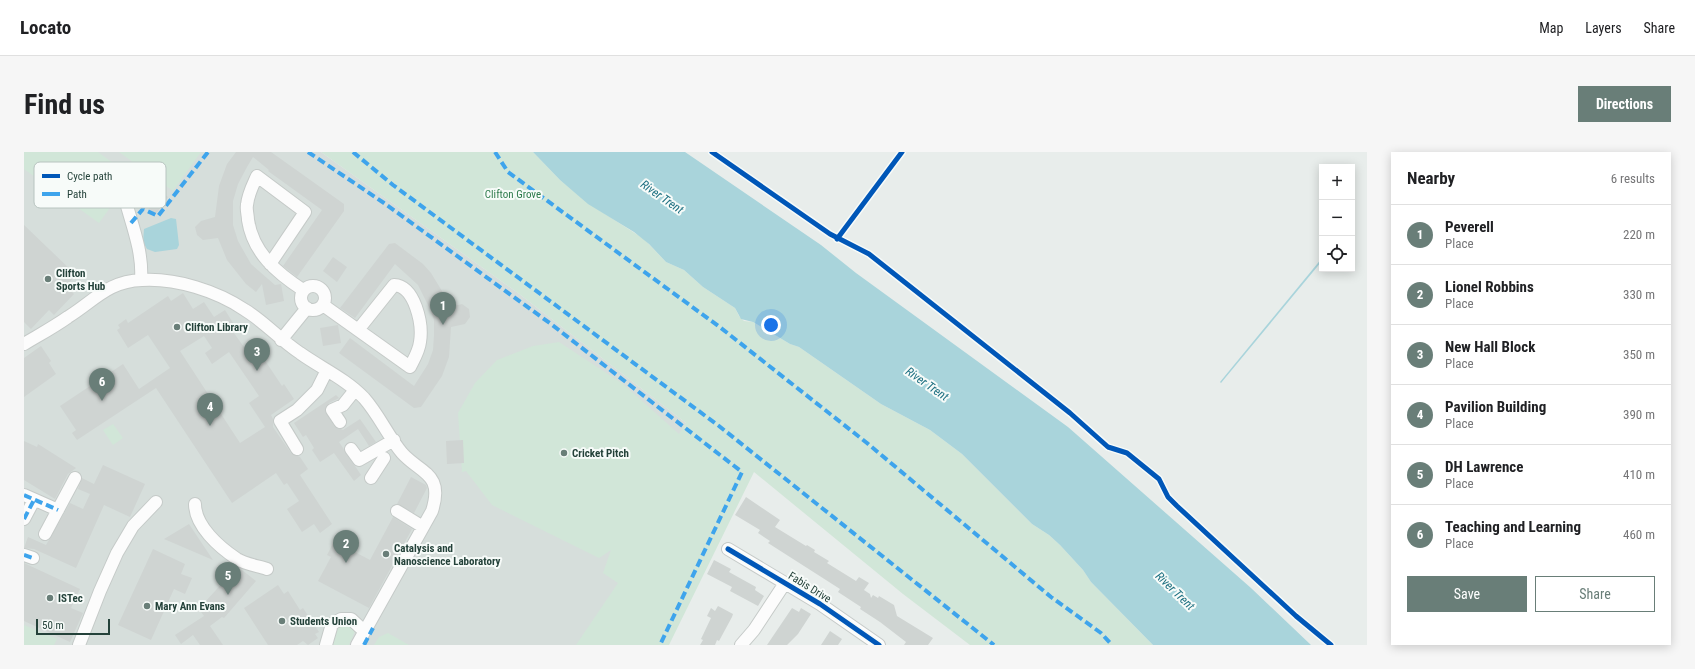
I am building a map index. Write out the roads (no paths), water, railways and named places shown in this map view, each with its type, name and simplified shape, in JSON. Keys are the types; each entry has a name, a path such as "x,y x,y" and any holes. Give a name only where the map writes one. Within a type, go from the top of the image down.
{"street":[{"path":"270,264 305,212 257,176 249,194 246,207 253,239 270,264 282,276 303,290"},
{"path":"127,208 138,249 141,280"},
{"path":"24,344 69,316 101,292 115,286 141,280 161,281 189,286 219,296 246,310 281,340 355,390 377,413 403,453 430,476 433,484 435,503 357,645"},
{"path":"323,305 358,330 371,339 410,367 416,355 420,341 420,328 416,308 409,293 400,286 394,285 358,330"},
{"path":"313,286 322,290 325,300 323,305 315,310 307,308 302,304 301,297 303,290 313,286"},
{"path":"281,340 307,308"},
{"path":"297,449 280,421 297,410 317,390 327,370"},
{"path":"340,422 332,410 343,405 355,390"},
{"path":"352,449 359,460 394,440"},
{"path":"371,478 384,458"},
{"path":"45,534 75,478"},
{"path":"24,519 29,498 58,510"},
{"path":"79,645 100,590 117,553 133,526 156,502"},
{"path":"195,504 195,514 210,536 238,560 267,569"},
{"path":"397,511 423,527"},
{"name":"Fabis Drive","path":"728,548 742,551 862,640 879,645"},
{"path":"741,645 754,630 785,583"},
{"path":"326,645 332,624 341,619 351,618 364,631"}],"water":[{"name":"River Trent","path":"533,152 685,152 821,245 856,273 1068,427 1251,588 1311,645 1153,645 1091,582 1083,570 1060,545 1049,535 1032,524 962,454 930,430 881,404 799,347 790,344 753,322 741,319 735,308 703,287 684,270 666,262 649,244 634,232 588,204 560,180"},
{"path":"171,218 176,219 179,245 177,249 155,252 147,249 143,242 144,229"},
{"path":"1319,262 1319,265 1221,383 1220,382"}],"place":[{"name":"Clifton Sports Hub","path":"48,279"},
{"name":"Peverell","path":"443,325"},
{"name":"Clifton Library","path":"177,327"},
{"name":"New Hall Block","path":"257,371"},
{"name":"Teaching and Learning","path":"102,401"},
{"name":"Pavilion Building","path":"210,426"},
{"name":"Cricket Pitch","path":"564,453"},
{"name":"Catalysis and Nanoscience Laboratory","path":"386,554"},
{"name":"Lionel Robbins","path":"346,563"},
{"name":"DH Lawrence","path":"228,595"},
{"name":"ISTec","path":"50,598"},
{"name":"Mary Ann Evans","path":"147,606"},
{"name":"Students Union","path":"282,621"}],"park label":[{"name":"Clifton Grove","path":"513,194"}]}
